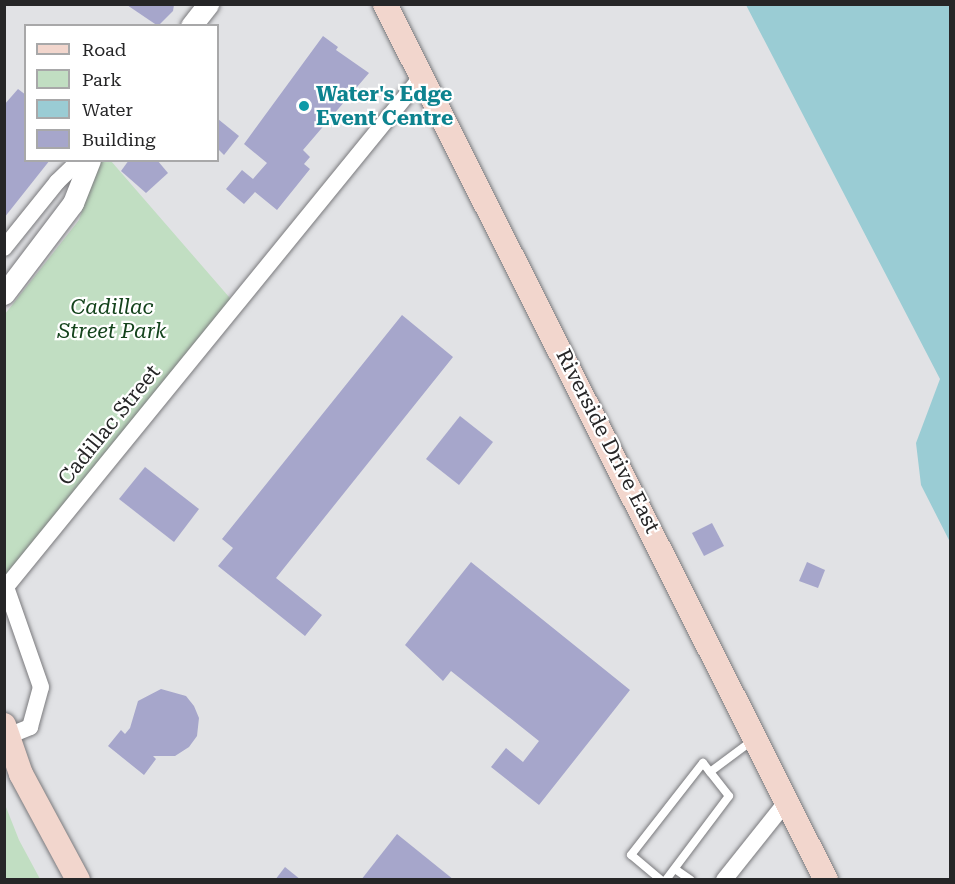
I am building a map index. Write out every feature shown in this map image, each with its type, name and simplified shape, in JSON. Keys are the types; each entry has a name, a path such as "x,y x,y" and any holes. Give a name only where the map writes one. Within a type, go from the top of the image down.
{"main road":[{"name":"Riverside Drive East","path":"385,4 423,75 826,879"},
{"path":"6,731 21,774 78,879"}],"street":[{"path":"193,24 208,4"},
{"name":"Cadillac Street","path":"6,731 30,727 41,687 6,587 423,75"},
{"path":"4,249 57,182 78,162"},
{"path":"4,294 73,202 89,162"},
{"path":"724,879 787,801"}],"lane":[{"path":"710,772 756,738"},
{"path":"661,879 632,855 703,763 729,796 666,879"},
{"path":"675,869 691,879"}],"green space":[{"name":"Cadillac Street Park","path":"90,162 112,162 236,305 5,587 5,314 79,220 82,211 73,203"},
{"path":"4,802 19,840 40,879 5,879"}],"water":[{"path":"746,5 950,5 950,542 921,485 916,443 940,379"}],"building":[{"path":"127,5 174,5 173,11 160,24 155,24"},
{"name":"Water's Edge Event Centre","path":"323,36 338,47 336,50 369,73 303,150 310,157 304,164 310,169 277,210 255,192 244,204 226,189 242,170 253,179 267,163 244,144"},
{"path":"18,89 24,94 24,162 48,162 4,218 4,105"},
{"path":"219,120 239,136 224,155 219,150"},
{"path":"128,162 159,162 168,173 146,193 121,171"},
{"path":"402,315 453,357 276,578 322,615 305,636 218,566 233,548 222,539"},
{"path":"460,416 493,442 459,485 426,459"},
{"path":"145,467 199,509 174,542 119,499"},
{"path":"712,523 724,546 704,556 692,533"},
{"path":"471,562 630,690 539,805 491,767 506,748 523,762 539,741 451,671 443,681 405,645"},
{"path":"807,562 825,570 818,588 799,581"},
{"path":"161,689 186,696 194,706 199,718 197,736 189,747 175,756 153,756 156,759 144,775 108,746 121,730 125,734 130,728 138,701"},
{"path":"397,834 454,880 361,880"},
{"path":"285,867 301,880 275,880"}],"place":[{"name":"Water's Edge Event Centre","path":"304,106"}]}
